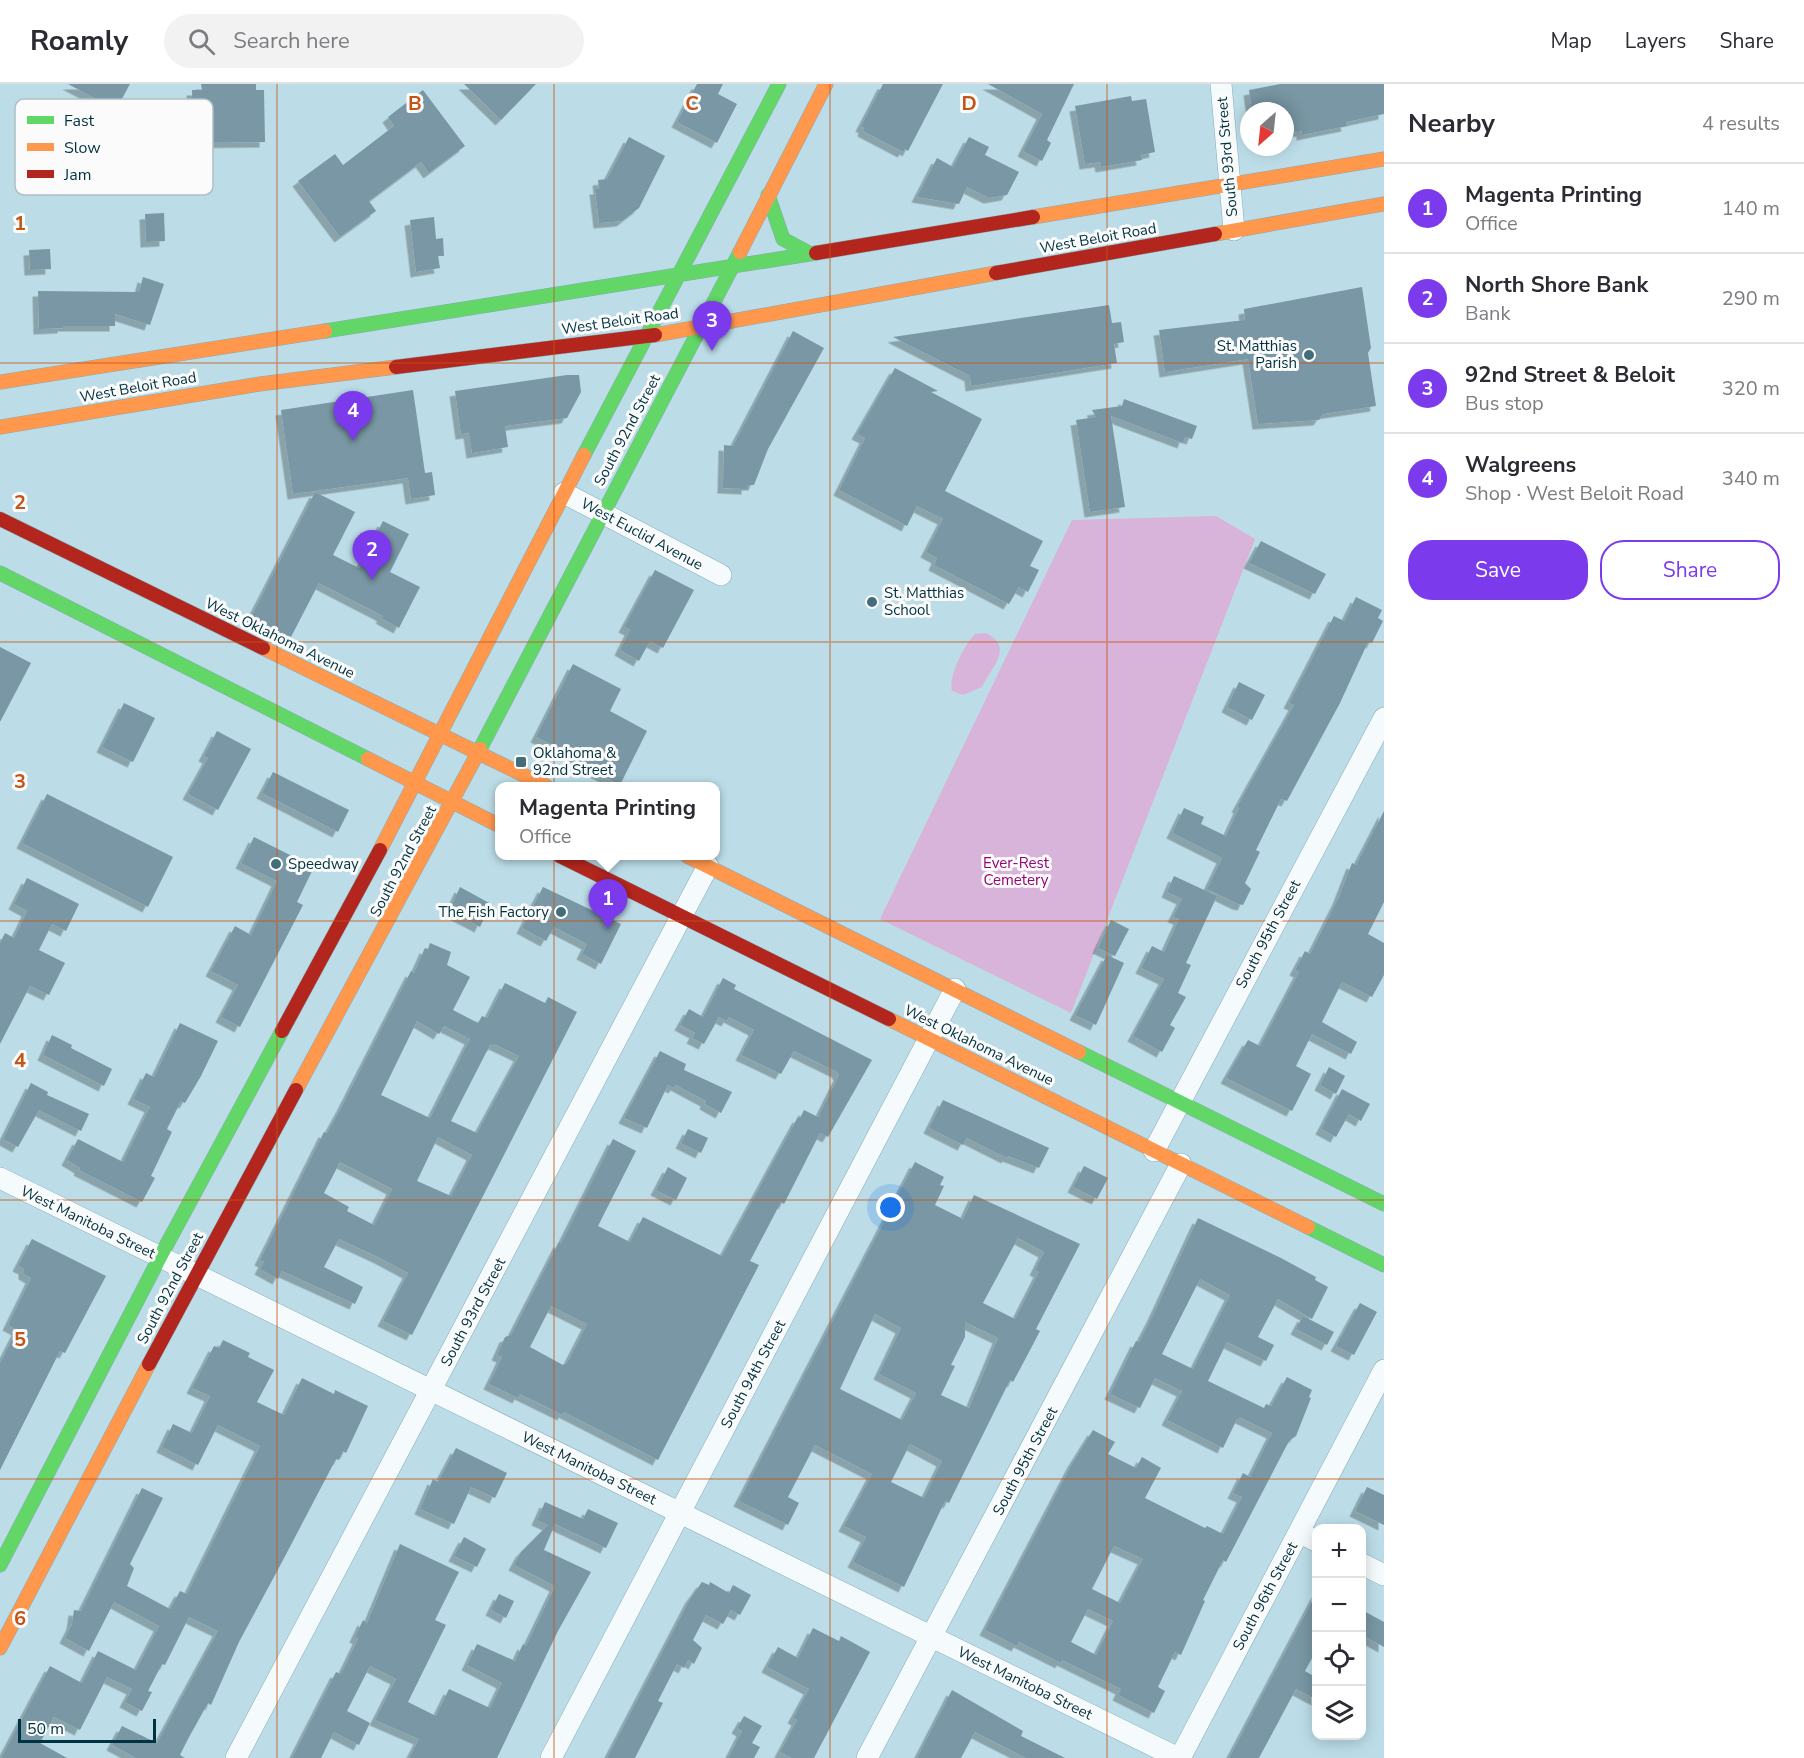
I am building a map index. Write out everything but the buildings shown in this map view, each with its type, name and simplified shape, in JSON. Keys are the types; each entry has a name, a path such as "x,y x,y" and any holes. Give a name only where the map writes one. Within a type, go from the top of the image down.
{"main road":[{"name":"South 92nd Street","path":"0,1565 160,1257 415,785 438,734 779,84"},
{"name":"South 92nd Street","path":"0,1648 195,1275 452,803 826,84"},
{"name":"West Beloit Road","path":"0,382 678,276 1384,159"},
{"path":"768,195 783,239 811,254"},
{"name":"West Beloit Road","path":"0,427 260,384 647,336 1384,204"},
{"name":"West Oklahoma Avenue","path":"0,519 538,782"},
{"path":"0,573 495,824"},
{"name":"West Oklahoma Avenue","path":"570,860 1384,1265"},
{"path":"697,860 1384,1204"}],"street":[{"name":"South 93rd Street","path":"1221,84 1234,230"},
{"name":"West Euclid Avenue","path":"564,494 721,575"},
{"name":"South 95th Street","path":"1154,1151 1384,718"},
{"name":"South 93rd Street","path":"236,1758 708,866"},
{"name":"South 94th Street","path":"551,1758 955,989"},
{"name":"South 95th Street","path":"867,1758 1181,1164"},
{"name":"West Manitoba Street","path":"0,1178 1179,1758"},
{"name":"South 96th Street","path":"1179,1758 1308,1537 1384,1370"},
{"path":"1366,1565 1384,1575"}],"green space":[{"name":"Ever-Rest Cemetery","path":"1216,516 1255,539 1071,1013 880,919 1072,520"},
{"path":"986,633 999,645 1000,651 995,665 982,687 963,695 952,691 952,677 967,645 975,634"}],"traffic: fast":[{"path":"584,455 779,84"},
{"path":"768,195 783,239 811,254"},
{"path":"480,749 740,252"},
{"path":"325,331 816,253"},
{"path":"0,573 368,759"},
{"path":"0,1565 160,1257 282,1031"},
{"path":"1079,1052 1384,1204"},
{"path":"1308,1227 1384,1265"}],"traffic: slow":[{"path":"740,252 826,84"},
{"path":"1033,217 1384,159"},
{"path":"1215,234 1384,204"},
{"path":"655,335 996,273"},
{"path":"0,382 325,331"},
{"path":"0,427 260,384 396,367"},
{"path":"380,850 584,455"},
{"path":"263,648 538,782"},
{"path":"296,1090 480,749"},
{"path":"368,759 495,823"},
{"path":"695,860 1079,1052"},
{"path":"889,1019 1308,1227"},
{"path":"0,1648 149,1364"}],"traffic: jam":[{"path":"816,253 1033,217"},
{"path":"996,273 1215,234"},
{"path":"396,367 655,335"},
{"path":"0,519 263,648"},
{"path":"282,1031 380,850"},
{"path":"568,860 889,1019"},
{"path":"149,1364 296,1090"}],"place":[{"name":"92nd Street & Beloit","path":"712,351"},
{"name":"St. Matthias Parish","path":"1309,355"},
{"name":"Walgreens","path":"353,441"},
{"name":"North Shore Bank","path":"372,580"},
{"name":"St. Matthias School","path":"872,602"},
{"name":"Oklahoma & 92nd Street","path":"521,762"},
{"name":"Speedway","path":"276,864"},
{"name":"The Fish Factory","path":"561,912"},
{"name":"Magenta Printing","path":"608,929"}]}
